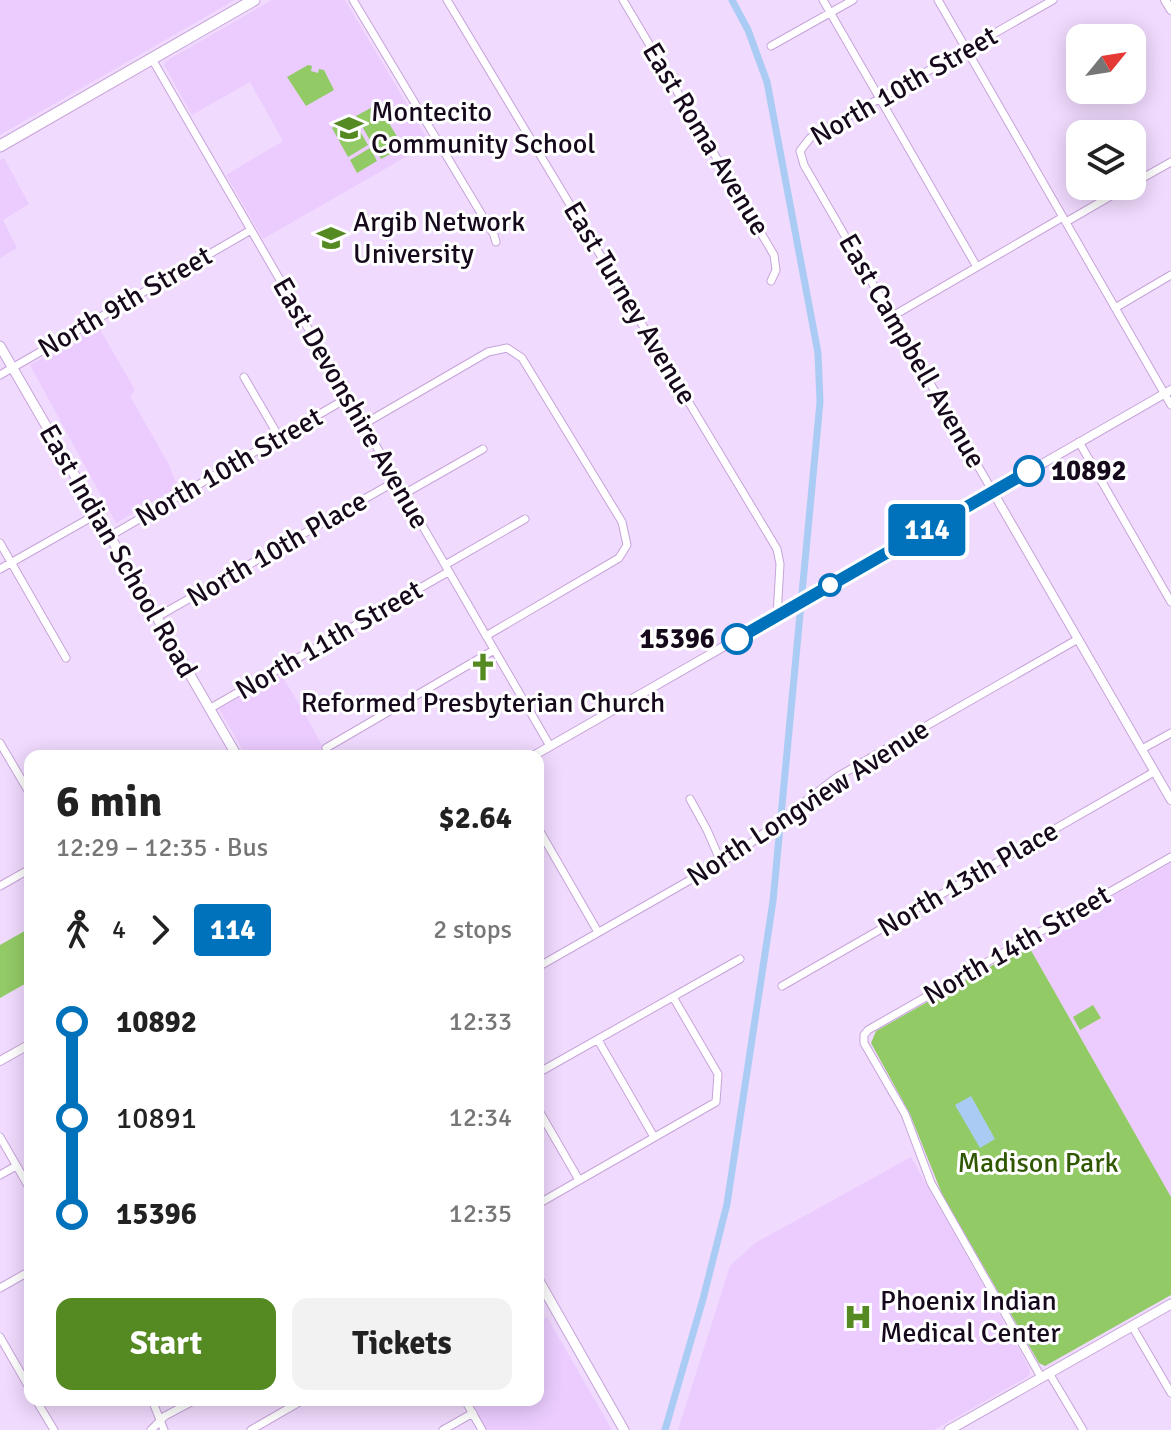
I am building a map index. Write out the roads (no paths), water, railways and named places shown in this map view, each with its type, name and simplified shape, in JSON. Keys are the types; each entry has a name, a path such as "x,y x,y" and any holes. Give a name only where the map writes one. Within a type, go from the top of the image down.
{"main road":[{"path":"0,146 254,0"},
{"name":"East Indian School Road","path":"0,346 157,617 230,750"},
{"path":"544,1290 624,1430"},
{"path":"949,1430 1171,1304"}],"street":[{"path":"353,0 496,242"},
{"name":"East Turney Avenue","path":"447,0 777,549 780,556 777,616"},
{"name":"East Roma Avenue","path":"623,0 774,255 776,270 771,281"},
{"path":"823,0 977,267"},
{"path":"771,46 853,0"},
{"path":"938,0 1115,308 1168,392 1171,405"},
{"name":"North 10th Street","path":"800,151 807,140 1053,0"},
{"path":"1165,0 1171,10"},
{"name":"East Devonshire Avenue","path":"152,59 550,746"},
{"name":"East Campbell Avenue","path":"800,151 801,159 891,317 1171,800"},
{"path":"1146,176 1171,162"},
{"path":"891,317 1102,200"},
{"name":"North 9th Street","path":"0,375 251,230"},
{"path":"1115,308 1171,275"},
{"name":"North 10th Street","path":"364,424 488,352 507,348 522,358 614,509 625,530 627,545 613,563 486,636"},
{"path":"244,377 279,437"},
{"path":"543,750 1168,392"},
{"name":"North 10th Street","path":"110,536 349,397"},
{"path":"1079,442 1171,602"},
{"name":"North 10th Place","path":"404,494 483,449"},
{"name":"North 10th Place","path":"157,617 396,481"},
{"name":"North 10th Street","path":"0,569 97,514"},
{"name":"North 11th Street","path":"209,709 525,519"},
{"path":"0,543 66,658"},
{"name":"North Longview Avenue","path":"544,964 739,852 837,777 1078,639"},
{"path":"326,748 494,650"},
{"path":"1142,749 1171,733"},
{"path":"0,743 24,784"},
{"name":"North 13th Place","path":"782,986 1154,772"},
{"path":"690,799 721,862"},
{"path":"544,838 598,932"},
{"name":"North 14th Street","path":"1045,1375 931,1183 905,1114 864,1043 864,1035 1171,857"},
{"path":"0,886 24,872"},
{"path":"544,1070 740,959"},
{"path":"544,1200 716,1102 718,1074 673,997"},
{"path":"598,1040 654,1137"},
{"path":"0,1061 24,1047"},
{"path":"544,1119 579,1180"},
{"path":"0,1137 24,1179"},
{"path":"0,1175 16,1166"},
{"path":"0,1288 24,1274"},
{"path":"1132,1326 1171,1393"},
{"path":"0,1337 24,1379"},
{"path":"1045,1375 1083,1430"},
{"path":"40,1406 54,1430"},
{"path":"154,1406 162,1426"},
{"path":"162,1426 165,1416 184,1406"},
{"path":"251,1430 293,1406"},
{"path":"469,1406 482,1430"},
{"path":"443,1430 473,1413"},
{"path":"151,1430 162,1426"}],"water":[{"path":"971,1096 995,1139 980,1148 955,1105"}],"waterway":[{"path":"665,1430 727,1204 773,901 820,402 818,353 767,82 748,30 732,0"}],"place":[{"name":"Montecito Community School","path":"349,128"},
{"name":"Argib Network University","path":"331,238"},
{"name":"10892","path":"1029,471"},
{"name":"15396","path":"737,639"},
{"name":"Reformed Presbyterian Church","path":"483,667"},
{"name":"Phoenix Indian Medical Center","path":"858,1317"}],"park label":[{"name":"Madison Park","path":"1038,1163"}]}
